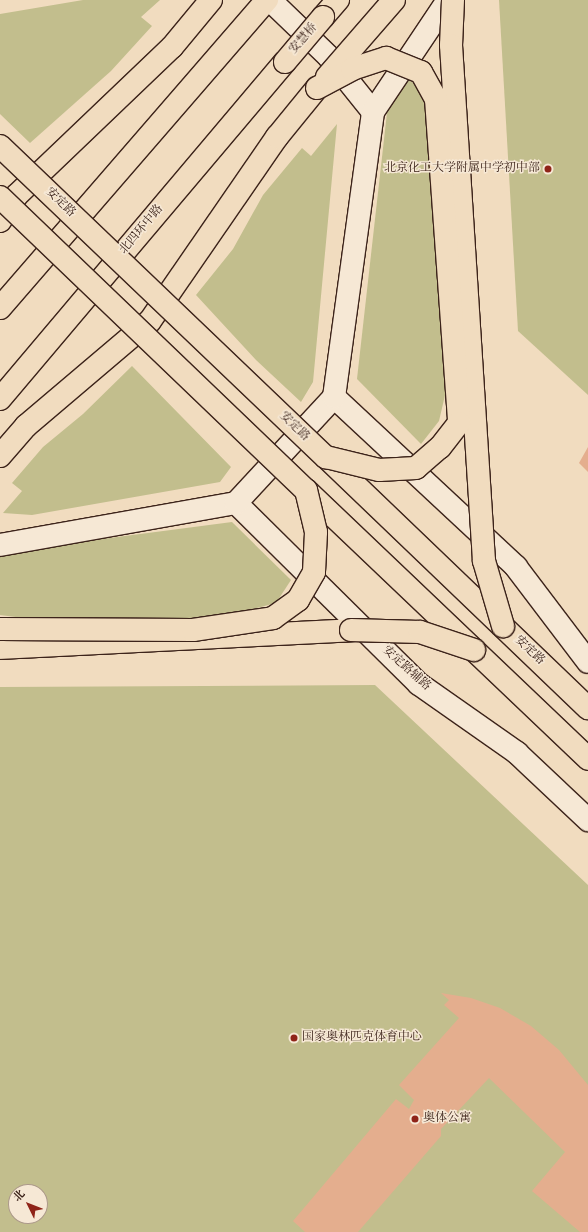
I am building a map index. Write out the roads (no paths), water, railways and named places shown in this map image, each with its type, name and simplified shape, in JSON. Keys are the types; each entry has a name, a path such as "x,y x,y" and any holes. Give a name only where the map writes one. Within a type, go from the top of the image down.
{"main road":[{"path":"0,221 17,195 172,47 211,0"},
{"path":"0,308 268,0"},
{"name":"安慧桥","path":"285,62 338,0"},
{"path":"0,456 26,426 150,321 277,137 317,88 394,0"},
{"path":"453,0 452,53 484,561 503,626"},
{"path":"317,88 352,69 386,58 421,72 436,99 459,423 440,447 416,468 379,470 326,457"},
{"name":"北四环中路","path":"0,399 285,62"},
{"name":"安定路","path":"0,146 588,708"},
{"path":"0,197 588,758"},
{"path":"0,629 193,630 273,618 298,600 314,572 316,532 306,490"},
{"path":"0,648 351,630 420,632 474,650"}],"street":[{"path":"268,0 329,57 373,112"},
{"path":"1,546 236,503 334,397 373,112 448,0"},
{"path":"334,397 516,567 588,662"},
{"name":"安定路辅路","path":"236,503 419,684 517,753 588,820"}],"place":[{"name":"北京化工大学附属中学初中部","path":"548,169"},
{"name":"国家奥林匹克体育中心","path":"294,1038"},
{"name":"奥体公寓","path":"415,1119"}]}
